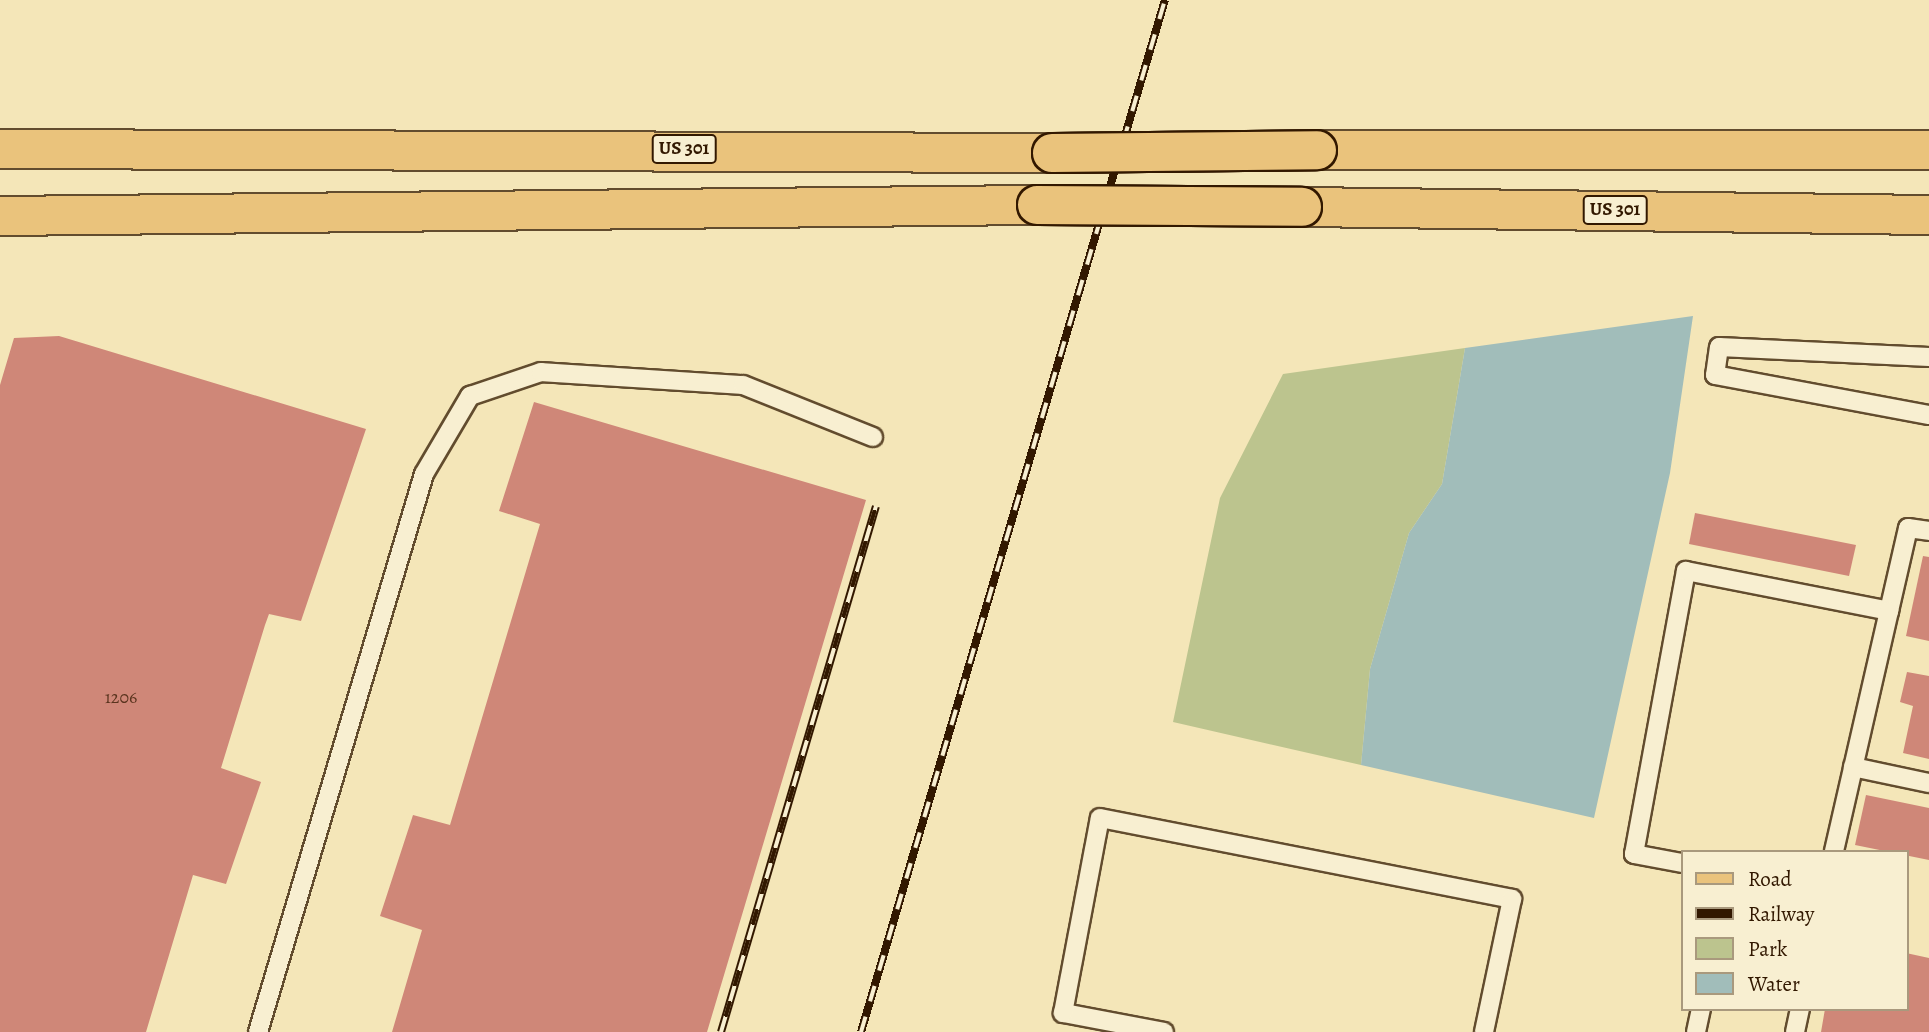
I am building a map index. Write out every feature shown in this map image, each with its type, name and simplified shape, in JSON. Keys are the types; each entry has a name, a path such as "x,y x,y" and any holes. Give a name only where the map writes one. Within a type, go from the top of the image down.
{"main road":[{"name":"US 301","path":"0,149 1052,153 1929,150"},
{"name":"US 301","path":"0,216 1037,205 1929,215"}],"lane":[{"path":"1929,357 1719,348 1715,375 1929,415"},
{"path":"258,1032 424,474 470,396 541,372 743,384 873,437"},
{"path":"1834,850 1908,528 1929,531"},
{"path":"1680,863 1634,853 1686,571 1889,611"},
{"path":"1853,767 1929,783"},
{"path":"1164,1032 1063,1013 1100,818 1512,899 1484,1032"},
{"path":"1696,1032 1701,1011"},
{"path":"1795,1032 1800,1011"}],"green space":[{"path":"1465,348 1442,484 1409,533 1370,669 1361,765 1173,722 1220,498 1283,374"}],"water":[{"path":"1693,316 1670,473 1594,818 1361,765 1370,669 1409,533 1442,484 1465,348"}],"building":[{"path":"59,336 366,429 301,621 269,614 221,768 261,782 226,884 193,875 146,1032 0,1032 0,385 14,338"},
{"path":"534,402 866,500 707,1032 392,1032 422,930 380,916 413,815 450,825 540,524 499,511"},
{"path":"1695,513 1856,545 1849,576 1689,544"},
{"path":"1923,556 1929,557 1929,641 1906,636"},
{"path":"1907,672 1929,676 1929,759 1903,753 1913,706 1900,702"},
{"path":"1866,795 1929,808 1929,860 1908,856 1908,850 1880,850 1855,845"},
{"path":"1908,953 1929,958 1929,1032 1821,1032 1825,1011 1908,1011"}],"railway":[{"path":"861,1032 1165,0"},
{"path":"721,1032 876,506"}]}
